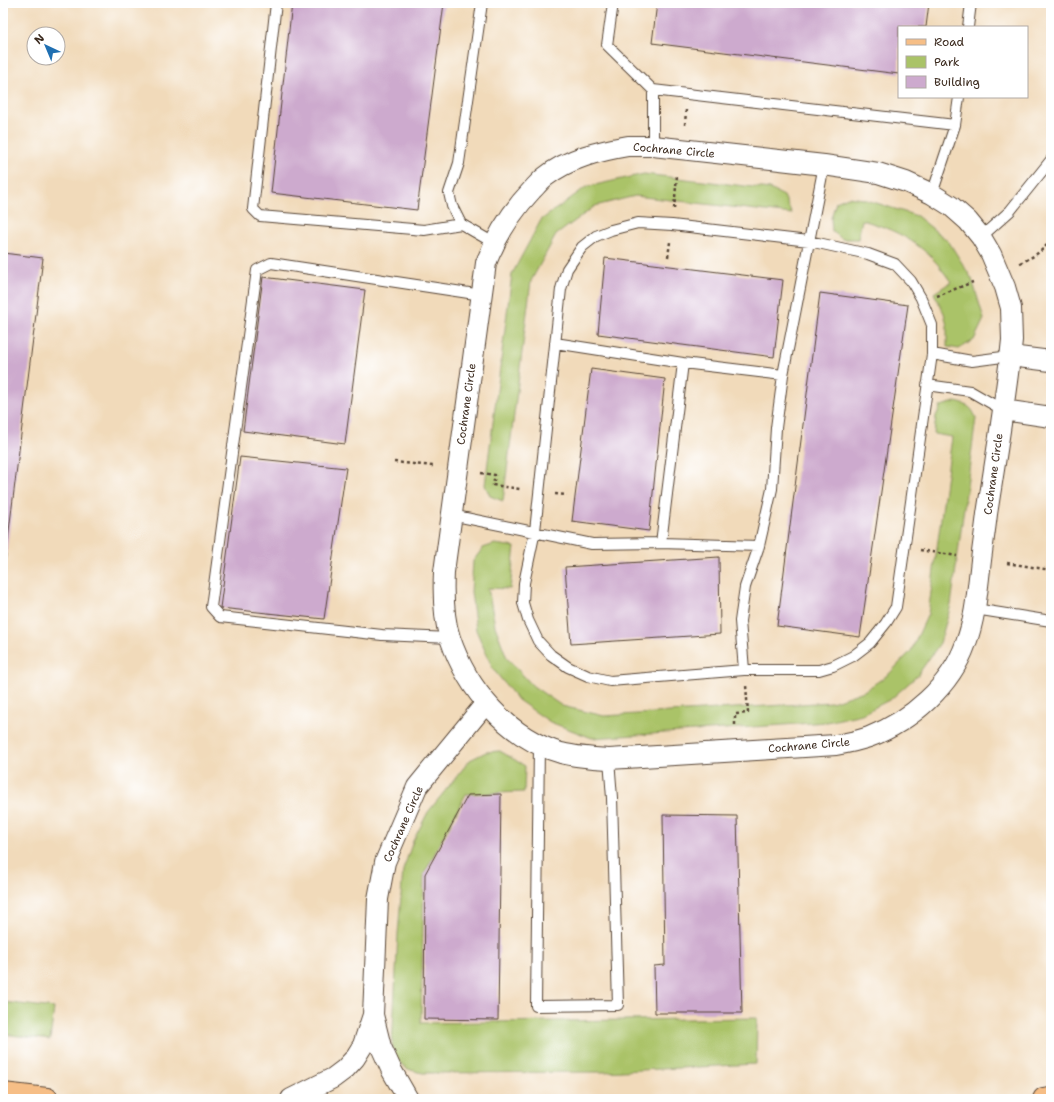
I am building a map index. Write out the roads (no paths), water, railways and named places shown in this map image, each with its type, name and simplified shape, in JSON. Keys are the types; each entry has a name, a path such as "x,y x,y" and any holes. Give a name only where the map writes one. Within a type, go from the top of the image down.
{"main road":[{"path":"3,1094 47,1099"},
{"path":"1044,1099 1051,1098"}],"street":[{"name":"Cochrane Circle","path":"628,146 653,146 824,165 878,173 906,182 932,194 951,206 968,221 982,237 1005,287 1011,308 1012,340 975,609 967,642 961,657 951,673 935,693 919,708 900,722 868,737 836,745 609,759 580,757 559,752 538,744 510,725 486,703 469,679 450,638 445,614 443,592 451,515 486,263 494,243 508,218 544,177 565,164 603,150 628,146"},
{"path":"1010,356 1051,361"},
{"path":"1003,410 1051,417"},
{"name":"Cochrane Circle","path":"292,1099 333,1078 346,1069 363,1045 373,1015 378,898 385,862 417,787 486,703"},
{"name":"Cochrane Circle","path":"373,1015 382,1048 392,1071 408,1099"}],"lane":[{"path":"276,3 253,209 260,216 424,230 461,224"},
{"path":"482,3 459,163 449,193 452,206 461,224 494,243"},
{"path":"613,3 607,45 653,90 955,125"},
{"path":"968,26 971,3"},
{"path":"653,90 653,146"},
{"path":"932,194 955,125 959,98"},
{"path":"982,237 1010,210 1051,160"},
{"path":"744,670 740,621 745,587 759,546 772,489 776,428 782,375 824,165"},
{"path":"638,223 809,241 868,254 895,264 911,282 921,298 932,325 932,354 896,607 886,624 870,643 853,656 833,666 819,670 744,670 610,680 588,676 568,667 551,655 538,641 528,620 523,603 524,584 534,531 561,289 567,269 582,247 596,236 638,223"},
{"path":"450,638 382,636 220,617 211,607 258,270 271,263 482,295"},
{"path":"555,342 683,363 782,375"},
{"path":"932,354 972,360 1010,356"},
{"path":"661,543 683,363"},
{"path":"927,385 970,391 1003,410"},
{"path":"451,515 592,544 661,543 759,546"},
{"path":"975,609 1051,620"},
{"path":"538,744 536,1006 618,1005 612,798 609,759"}]}
